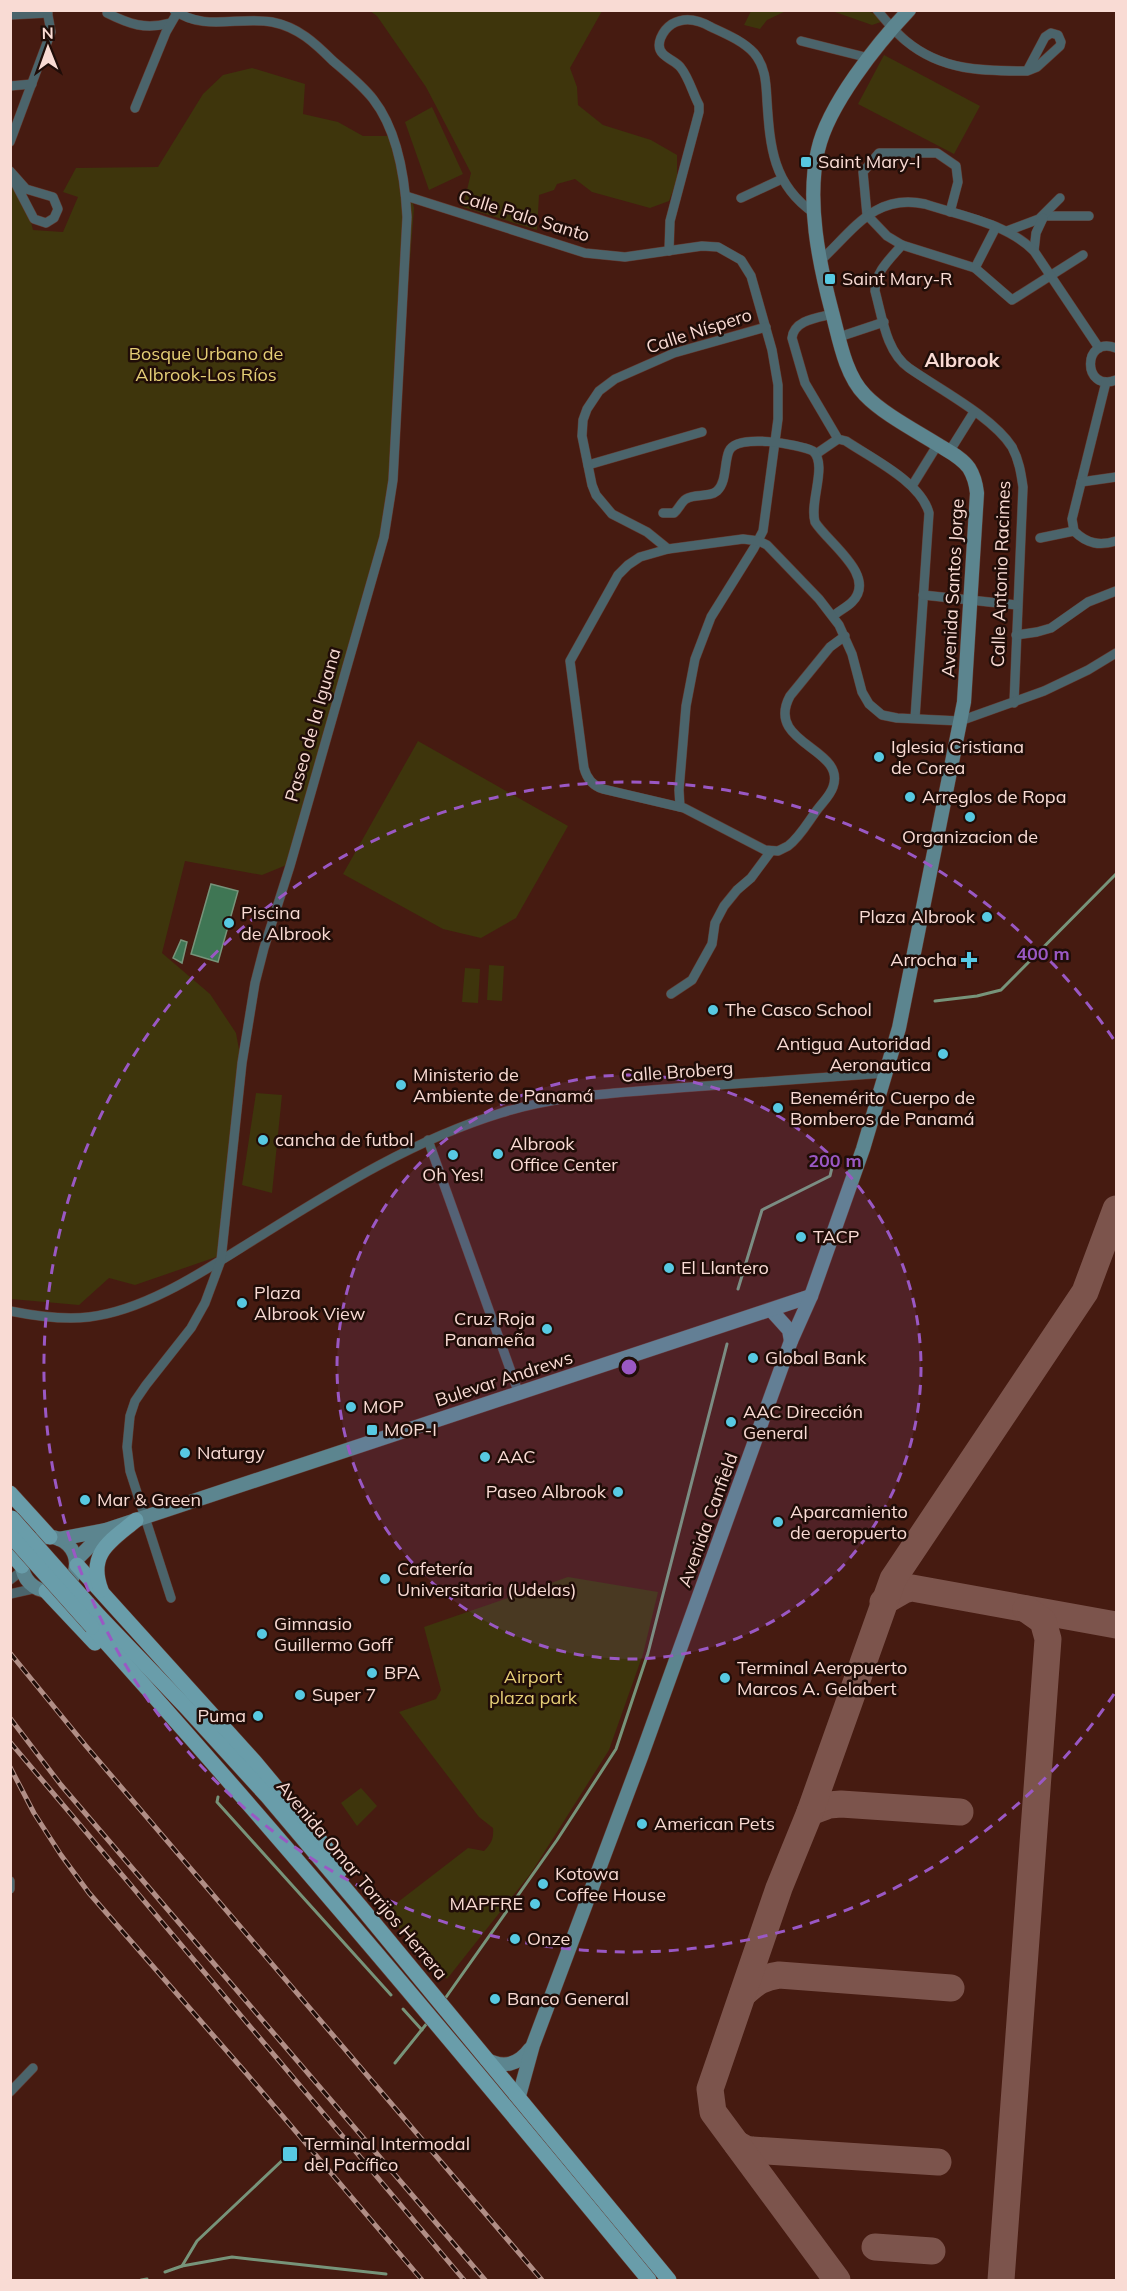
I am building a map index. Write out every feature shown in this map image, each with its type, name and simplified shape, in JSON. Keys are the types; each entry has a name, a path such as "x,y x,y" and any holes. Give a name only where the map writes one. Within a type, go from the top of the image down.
{"main road":[{"name":"Avenida Santos Jorge","path":"909,10 869,58 841,101 822,137 815,171 814,213 819,262 832,314 851,373 864,394 968,467 976,486 966,687 960,720"},
{"name":"Avenida Canfield","path":"533,2045 639,1762 791,1341 811,1296 862,1149 899,1028 908,989 960,720"},
{"name":"Bulevar Andrews","path":"55,1538 106,1530 811,1296"},
{"path":"771,1310 789,1330 791,1341"},
{"path":"11,1521 18,1524 21,1517 15,1497"},
{"path":"15,1497 55,1538 72,1549 76,1562 75,1572 68,1584 57,1590 41,1589"},
{"path":"102,1593 97,1574 100,1555 106,1545 140,1519"},
{"name":"Avenida Omar Torrijos Herrera","path":"11,1521 92,1626 184,1705 267,1796 346,1889 419,1991 453,2044 649,2280"},
{"name":"Bulevar Andrews","path":"76,1562 106,1530"},
{"name":"Avenida Omar Torrijos Herrera","path":"10,1535 226,1777 294,1857 419,1991 463,2031 669,2280"},
{"path":"23,1568 27,1549 33,1542 55,1538"},
{"path":"10,1552 23,1568 29,1581 92,1626"},
{"path":"76,1562 112,1606 255,1762 329,1851 346,1889"},
{"path":"92,1626 82,1622 88,1608 98,1603 112,1606"},
{"path":"486,2059 501,2065 511,2064 524,2057 533,2045"},
{"path":"519,2096 533,2045"}],"street":[{"path":"877,10 905,40 922,53 950,65 980,71 1027,71"},
{"path":"10,15 47,12 51,32 10,142"},
{"path":"135,108 176,12"},
{"name":"Paseo de la Iguana","path":"171,1598 140,1519 127,1454 130,1416 135,1401 146,1385 191,1328 205,1303 221,1260 242,1063 255,983 384,537 393,480 407,217 406,195 398,151 379,108 368,93 308,38 294,29 274,22 202,23 190,20 176,12"},
{"path":"107,13 137,27 156,27 170,23"},
{"path":"669,251 670,221 699,112 699,105 682,69 661,53 660,48 663,33 674,23 683,20 699,21 740,42 757,58 765,75 770,145 782,179 802,205 814,213"},
{"path":"801,41 869,58"},
{"path":"10,86 32,84"},
{"path":"950,212 958,182 956,166 937,153 879,153 863,172 867,215 887,236 902,245 975,268 1012,300 1083,255"},
{"path":"10,172 26,189 53,197 58,209 54,218 46,223 34,219 10,172"},
{"path":"741,198 782,179"},
{"name":"Calle Palo Santo","path":"406,195 585,253 625,257 711,246 726,250 741,260 751,276 774,359 778,385 775,443 763,531 759,541 720,600 695,659 686,706 679,790 680,807"},
{"path":"1034,251 1036,233 1044,216 1060,198"},
{"path":"819,262 867,215 894,202 911,201 950,212 1007,231 1026,243 1034,251 1099,348"},
{"path":"1007,231 1028,225 1044,216 1089,216"},
{"path":"975,268 996,227"},
{"name":"Calle Antonio Racimes","path":"902,245 879,273 875,282 875,291 893,351 902,363 1002,433 1019,464 1023,487 1014,703"},
{"path":"832,314 798,325 793,331 792,338 806,383 838,439 846,441 912,486 924,499 929,513 915,718"},
{"path":"839,337 884,322"},
{"name":"Calle Níspero","path":"668,549 647,532 606,509 596,495 582,436 583,420 590,402 604,386 615,379 674,353 766,327"},
{"path":"1116,348 1111,346 1099,348 1092,357 1090,368 1096,377 1106,382 1116,380"},
{"path":"1106,382 1072,513 1074,531 1083,539 1096,543 1116,541"},
{"path":"912,486 974,412"},
{"path":"588,465 702,432"},
{"path":"816,454 838,439"},
{"path":"663,513 674,513 688,498 711,494 718,490 722,483 729,452 736,444 775,443 809,449 816,454 819,463 813,512 815,522 855,570 860,582 859,591 852,602 833,616"},
{"path":"1081,482 1116,477"},
{"path":"1040,538 1074,531"},
{"path":"845,636 830,647 793,691 785,710 786,722 792,732 830,765 834,776 833,787 793,842 783,849 771,851 759,848 695,813 680,807 603,789 588,779 584,768 570,668 572,656 618,575 640,557 668,549 743,539 759,541 767,545 782,558 833,616 845,636 862,692 869,704 888,717 960,720 1014,703 1062,683 1116,653"},
{"path":"1016,635 1038,633 1051,628 1088,602 1116,591"},
{"path":"923,595 1017,604"},
{"path":"671,994 692,980 712,944 715,923 721,911 737,890 751,878 771,851"},
{"name":"Calle Broberg","path":"10,1311 36,1315 88,1317 109,1313 148,1299 221,1260 362,1174 428,1140 458,1127 504,1112 564,1098 886,1073"},
{"path":"428,1140 519,1394"},
{"path":"10,1580 23,1568"},
{"path":"10,1594 41,1589"},
{"path":"10,2092 33,2068"}],"green space":[{"path":"751,10 786,11 767,20 760,29 744,25"},
{"path":"370,11 602,11 570,68 577,87 578,105 603,125 651,140 677,155 677,180 669,201 650,208 592,192 575,179 557,184 554,190 539,195 537,230 463,207 471,173 426,87 377,16"},
{"path":"832,11 868,11 887,20 872,25"},
{"path":"884,55 980,106 954,154 858,104"},
{"name":"Bosque Urbano de Albrook-Los Ríos","path":"252,68 305,84 303,114 338,122 363,136 396,136 414,208 401,377 384,532 289,864 262,875 185,861 162,953 210,994 236,1033 242,1066 239,1139 222,1255 135,1285 109,1278 79,1305 11,1299 10,177 27,206 33,230 63,232 78,197 63,192 76,168 158,167 203,94 223,75"},
{"path":"432,107 463,174 429,190 405,122"},
{"path":"418,741 568,826 516,918 481,938 443,929 343,874"},
{"path":"489,965 504,966 502,1001 487,1000"},
{"path":"465,968 480,969 478,1003 462,1002"},
{"name":"cancha de futbol","path":"256,1093 282,1095 272,1193 242,1185"},
{"name":"Airport plaza park","path":"568,1577 658,1592 643,1654 609,1750 531,1873 447,1979 385,1912 468,1848 484,1851 493,1835 493,1828 479,1817 399,1712 436,1699 441,1690 424,1627"},
{"path":"361,1788 377,1806 357,1826 341,1803"}],"shaded area":[{"path":"211,884 238,891 218,962 191,954"},
{"path":"181,940 187,942 182,963 173,958"}],"waterway":[{"path":"935,1001 977,996 1001,990 1116,874"},
{"path":"738,1289 762,1210 830,1176 834,1159"},
{"path":"444,2000 557,1840 616,1749 648,1653 727,1344"},
{"path":"218,1797 217,1802 391,1995"},
{"path":"403,2009 422,2030"},
{"path":"395,2063 428,2022"},
{"path":"182,2266 197,2241 289,2154"},
{"path":"165,2272 182,2266 232,2257 386,2274"},
{"path":"141,2280 147,2279"}],"taxiway":[{"path":"837,2280 713,2112 710,2089 779,1888 810,1812 893,1579 1085,1292 1116,1209"},
{"path":"883,1602 912,1588 1116,1625"},
{"path":"1001,2280 1048,1639 1043,1621 1026,1609"},
{"path":"810,1812 829,1805 841,1804 960,1812"},
{"path":"743,1994 760,1981 779,1975 951,1988"},
{"path":"737,2144 752,2150 938,2162"},
{"path":"875,2247 932,2251"}],"railway":[{"path":"10,1653 86,1746 542,2280"},
{"path":"10,1718 61,1785 485,2280"},
{"path":"10,1742 464,2280"},
{"path":"10,1767 34,1813 89,1893 422,2280"}],"place":[{"name":"Saint Mary-I","path":"806,162"},
{"name":"Saint Mary-R","path":"830,279"},
{"name":"Iglesia Cristiana de Corea","path":"879,757"},
{"name":"Arreglos de Ropa","path":"910,797"},
{"name":"Organizacion de","path":"970,817"},
{"name":"Plaza Albrook","path":"987,917"},
{"name":"Piscina de Albrook","path":"229,923"},
{"name":"Arrocha","path":"969,960"},
{"name":"The Casco School","path":"713,1010"},
{"name":"Antigua Autoridad Aeronautica","path":"943,1054"},
{"name":"Ministerio de Ambiente de Panamá","path":"401,1085"},
{"name":"Benemérito Cuerpo de Bomberos de Panamá","path":"778,1108"},
{"name":"cancha de futbol","path":"263,1140"},
{"name":"Albrook Office Center","path":"498,1154"},
{"name":"Oh Yes!","path":"453,1155"},
{"name":"TACP","path":"801,1237"},
{"name":"El Llantero","path":"669,1268"},
{"name":"Plaza Albrook View","path":"242,1303"},
{"name":"Cruz Roja Panameña","path":"547,1329"},
{"name":"Global Bank","path":"753,1358"},
{"name":"MOP","path":"351,1407"},
{"name":"AAC Dirección General","path":"731,1422"},
{"name":"MOP-I","path":"372,1430"},
{"name":"Naturgy","path":"185,1453"},
{"name":"AAC","path":"485,1457"},
{"name":"Paseo Albrook","path":"618,1492"},
{"name":"Mar & Green","path":"85,1500"},
{"name":"Aparcamiento de aeropuerto","path":"778,1522"},
{"name":"Cafetería Universitaria (Udelas)","path":"385,1579"},
{"name":"Gimnasio Guillermo Goff","path":"262,1634"},
{"name":"BPA","path":"372,1673"},
{"name":"Terminal Aeropuerto Marcos A. Gelabert","path":"725,1678"},
{"name":"Super 7","path":"300,1695"},
{"name":"Puma","path":"258,1716"},
{"name":"American Pets","path":"642,1824"},
{"name":"Kotowa Coffee House","path":"543,1884"},
{"name":"MAPFRE","path":"535,1904"},
{"name":"Onze","path":"515,1939"},
{"name":"Banco General","path":"495,1999"},
{"name":"Terminal Intermodal del Pacífico","path":"290,2154"}],"district":[{"name":"Albrook","path":"962,360"}]}
